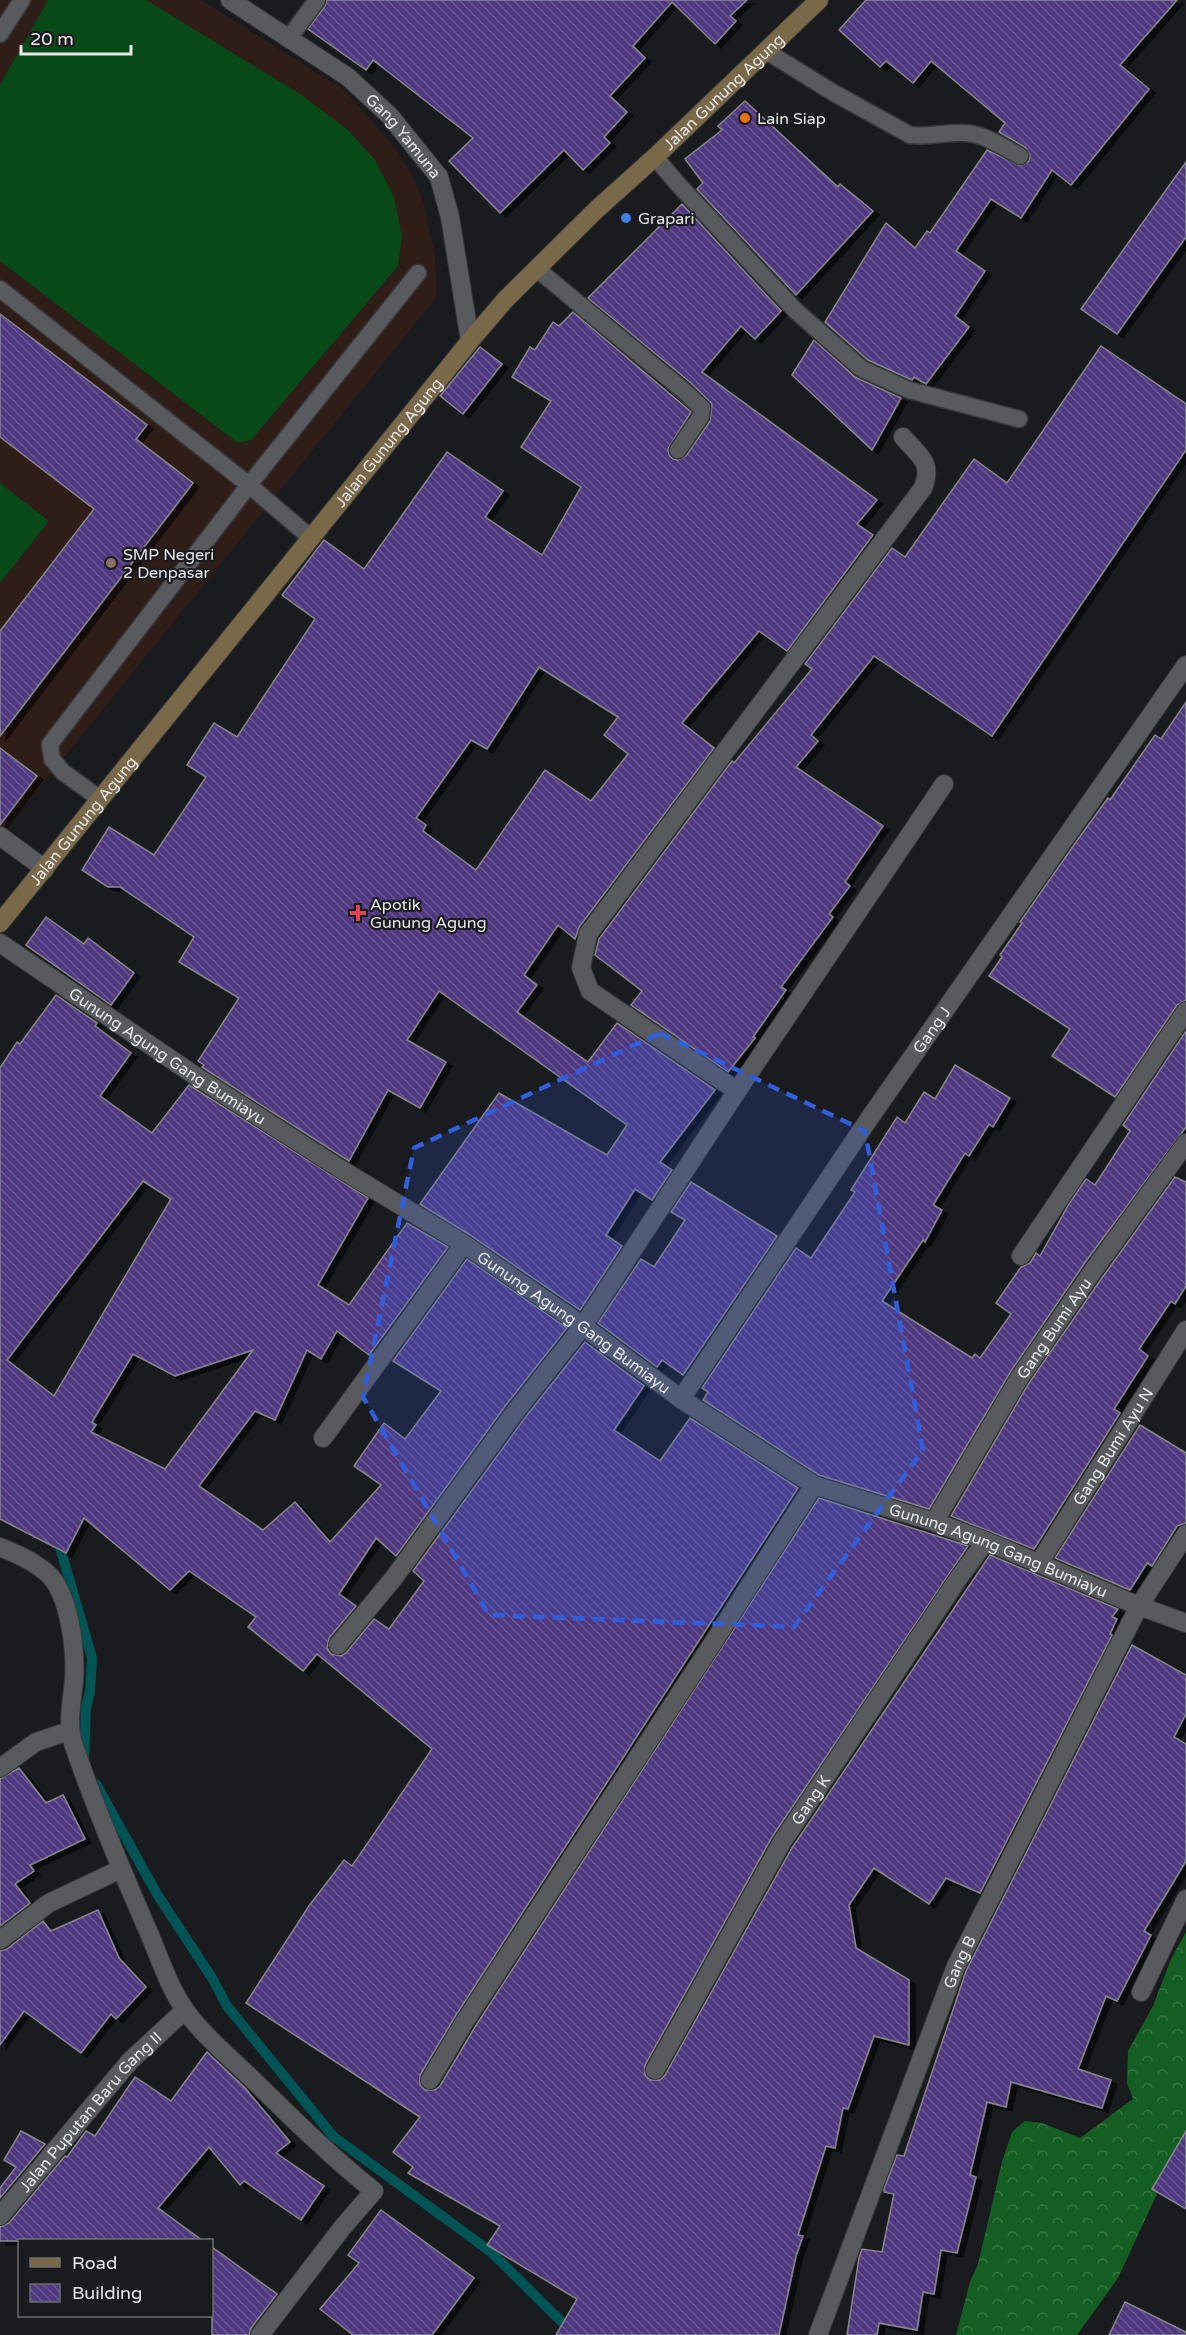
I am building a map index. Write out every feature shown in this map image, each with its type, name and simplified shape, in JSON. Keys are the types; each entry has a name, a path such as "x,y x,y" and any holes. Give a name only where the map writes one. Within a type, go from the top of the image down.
{"main road":[{"name":"Jalan Gunung Agung","path":"0,923 505,300 596,210 766,51 812,2"}],"street":[{"name":"Gang Yamuna","path":"230,0 348,76 390,116 439,177 450,217 470,341"},
{"path":"737,1091 590,991 581,968 584,949 588,934 923,488 928,475 926,464 903,437"},
{"name":"Gang J","path":"681,1399 871,1116 1186,665"},
{"path":"338,1645 393,1579 515,1412 583,1326 737,1091 944,784"},
{"path":"0,836 45,869"},
{"name":"Gunung Agung Gang Bumiayu","path":"0,943 207,1083 339,1168 464,1244 583,1326 681,1399 814,1485 934,1522 986,1541 1139,1606 1186,1623"},
{"path":"1021,1256 1186,1011"},
{"name":"Gang Bumi Ayu","path":"934,1522 1020,1377 1095,1268 1186,1143"},
{"path":"323,1438 464,1244"},
{"name":"Gang Bumi Ayu N","path":"1039,1563 1186,1330"},
{"path":"430,2080 465,2021 814,1485"},
{"name":"Gang B","path":"818,2335 956,1965 1139,1606 1186,1534"},
{"name":"Gang K","path":"655,2070 782,1842 960,1576 986,1541"},
{"path":"0,1547 23,1557 49,1575 63,1598 69,1618 75,1662 69,1731 92,1798 121,1869 162,1967 185,2010 221,2049 317,2143 374,2191 342,2228 260,2335"},
{"path":"0,1768 36,1742 69,1731"},
{"path":"0,1940 48,1903 121,1869"},
{"path":"1141,1992 1186,1899"},
{"name":"Jalan Puputan Baru Gang II","path":"0,2216 130,2061 185,2010"}],"lane":[{"path":"0,34 22,0"},
{"path":"289,38 317,0"},
{"path":"766,51 834,93 910,135 924,137 963,132 982,135 1020,156"},
{"path":"655,156 676,182 796,311 862,369 909,390 1019,418"},
{"path":"537,270 702,408 701,416 678,450"},
{"path":"100,799 63,772 52,759 50,744 249,485 418,273"},
{"path":"0,289 249,485 311,538"}],"highlighted area":[{"path":"660,1033 865,1131 923,1450 794,1627 489,1615 363,1397 414,1148"}],"shaded area":[{"name":"SMP Negeri 2 Denpasar","path":"0,0 201,0 343,89 392,144 412,175 423,202 435,255 436,298 6,829 0,828"}],"green space":[{"path":"48,0 146,0 300,94 348,130 375,160 394,197 402,236 398,266 251,440 238,443 0,261 0,85"},
{"path":"0,483 49,521 0,583"},
{"path":"1186,1932 1186,2131 1118,2278 1077,2335 956,2335 970,2282 978,2264 1002,2162 1012,2132 1025,2121 1042,2123 1080,2138 1133,2099 1127,2083 1128,2051 1153,2006 1171,1959"}],"building":[{"path":"327,0 747,0 730,16 736,21 715,44 672,2 633,46 645,58 610,96 627,112 604,137 610,143 583,170 564,150 500,213 449,161 473,138 373,60 366,70 308,29"},
{"path":"866,0 1177,0 1120,65 1149,89 1071,185 1052,170 1021,218 991,199 956,251 985,271 955,316 969,327 926,384 914,377 912,380 868,360 825,322 886,223 915,248 927,231 930,233 987,150 1020,166 1029,161 1030,155 1025,147 999,132 1005,123 931,61 913,83 886,61 880,67 839,30"},
{"path":"745,101 838,187 840,184 873,211 796,295 697,189 703,183 685,159 722,130 718,126"},
{"path":"1186,162 1186,237 1117,334 1081,309"},
{"path":"682,204 781,311 755,339 741,326 702,372 877,500 857,524 873,535 787,651 759,631 682,723 714,748 579,927 575,939 558,925 524,975 537,985 517,1012 588,1062 617,1023 715,1090 660,1162 672,1170 652,1200 635,1189 606,1235 622,1246 580,1310 420,1204 499,1093 607,1155 627,1125 439,991 407,1040 446,1062 420,1108 388,1090 349,1161 202,1067 204,1065 198,1061 239,998 179,962 194,937 120,887 108,887 82,870 109,827 154,855 206,777 187,765 214,723 237,737 315,619 282,595 324,540 364,569 447,452 503,491 485,517 542,555 581,487 521,447 551,401 512,377 530,347 535,350 553,322 559,326 573,312 691,412 668,449 673,459 678,460 686,456 710,421 712,404 691,383 588,298","holes":["539,667 618,717 604,735 628,754 591,801 545,770 476,870 423,831 426,825 416,818 471,740 487,749"]},
{"path":"0,314 147,425 136,439 193,483 0,736 0,631 94,509 0,437"},
{"path":"814,340 855,377 901,398 872,450 792,375"},
{"path":"1101,346 1186,404 1186,450 992,736 874,656 811,735 818,741 796,767 883,826 845,882 850,886 829,914 833,917 781,987 786,990 753,1037 755,1038 728,1072 631,1005 642,991 595,955 599,939 732,761 734,763 812,669 805,664 892,548 905,557 974,459 1007,483"},
{"path":"480,347 502,364 463,414 440,396"},
{"path":"1186,702 1186,1000 1177,1005 1115,1097 1052,1056 1070,1029 989,976 1022,923 1020,922 1081,835 1108,798 1110,800 1155,735 1161,739"},
{"path":"0,748 37,776 0,825"},
{"path":"46,917 84,944 88,938 134,973 111,1005 26,945"},
{"path":"56,995 97,1023 95,1026 131,1053 100,1096 152,1133 189,1085 368,1198 318,1285 349,1305 407,1223 448,1247 369,1355 337,1331 321,1359 307,1350 275,1420 255,1411 199,1486 263,1530 295,1502 330,1542 381,1485 354,1466 384,1423 405,1439 441,1391 393,1361 467,1259 567,1328 506,1405 396,1556 376,1538 339,1594 356,1606 329,1638 327,1648 331,1654 341,1656 346,1653 374,1619 389,1629 424,1581 413,1571 524,1419 585,1342 644,1386 614,1430 660,1461 690,1418 798,1488 456,2015 420,2075 420,2085 425,2090 435,2090 440,2086 475,2027 819,1498 968,1546 772,1837 645,2065 645,2075 650,2080 660,2080 665,2075 792,1848 990,1555 1118,1609 1112,1617 1117,1619 1110,1634 1112,1635 980,1893 946,1878 929,1904 874,1868 849,1905 856,1948 909,1980 909,2045 874,2036 848,2109 843,2108 835,2148 826,2146 798,2235 803,2236 796,2256 779,2335 556,2335 577,2299 487,2245 500,2226 408,2173 413,2167 393,2152 420,2117 246,2003 309,1906 344,1860 352,1866 432,1749 317,1654 303,1671 248,1627 256,1617 189,1571 170,1590 84,1518 66,1553 0,1519 0,1068 17,1042 20,1044","holes":["143,1181 171,1199 54,1396 7,1360","253,1350 165,1469 91,1432 96,1425 92,1422 133,1354 175,1376"]},
{"path":"1186,1031 1186,1127 1086,1261 1011,1371 929,1509 819,1475 703,1400 708,1392 702,1388 796,1248 811,1258 855,1192 851,1190 897,1117 905,1123 924,1092 935,1099 955,1065 1010,1098 993,1127 989,1124 969,1156 965,1153 933,1205 942,1210 925,1242 923,1240 882,1301 972,1358 975,1354 980,1358 1011,1314 996,1303 1021,1267 1030,1263 1036,1253 1040,1256 1086,1179 1095,1185 1130,1131 1123,1125"},
{"path":"1175,1177 1186,1182 1186,1286 1175,1304 1171,1301 1139,1349 1148,1356 1114,1409 1120,1413 1034,1549 951,1516 1029,1383"},
{"path":"691,1182 777,1236 683,1375 662,1360 657,1367 598,1323 641,1259 654,1267 685,1220 671,1212"},
{"path":"1140,1425 1186,1453 1186,1523 1177,1526 1152,1566 1147,1563 1130,1590 1055,1558"},
{"path":"1132,1645 1186,1675 1186,1714 1174,1737 1186,1744 1186,1861 1144,1931 1151,1935 1117,2001 1106,1996 1078,2069 1111,2080 1102,2108 1011,2082 1006,2107 987,2102 970,2175 976,2177 957,2253 941,2250 934,2294 923,2292 917,2330 879,2323 877,2335 847,2335 859,2258 862,2249 882,2252 894,2194 884,2192 884,2189 897,2155 904,2156 966,1971"},
{"path":"19,1768 46,1803 63,1795 85,1839 30,1865 34,1871 15,1884 30,1903 0,1926 0,1779"},
{"path":"98,1910 119,1958 146,1987 116,2019 111,2014 81,2053 24,2011 0,2045 0,1951 7,1949 43,1921 51,1931"},
{"path":"207,2052 245,2088 290,2142 276,2153 324,2186 301,2220 244,2181 240,2185 209,2147 158,2208 200,2239 18,2239 18,2241 0,2241 0,2227 9,2223 65,2156 67,2157 86,2131 95,2136 135,2077 171,2101"},
{"path":"21,2131 45,2144 0,2198 0,2188 16,2167 4,2160"},
{"path":"1186,2131 1186,2209 1152,2189"},
{"path":"381,2210 474,2278 432,2335 353,2335 320,2309 359,2263 348,2255"},
{"path":"213,2248 277,2294 251,2328 249,2335 212,2335"},
{"path":"1125,2302 1186,2332 1186,2335 1109,2335"}],"waterway":[{"path":"56,1539 92,1658 90,1691 86,1708 84,1760"},
{"path":"96,1784 157,1894 212,1978 227,2006 333,2136 491,2252 575,2335"}],"place":[{"name":"Lain Siap","path":"745,118"},
{"name":"Grapari","path":"626,218"},
{"name":"SMP Negeri 2 Denpasar","path":"111,563"},
{"name":"Apotik Gunung Agung","path":"358,913"}]}
